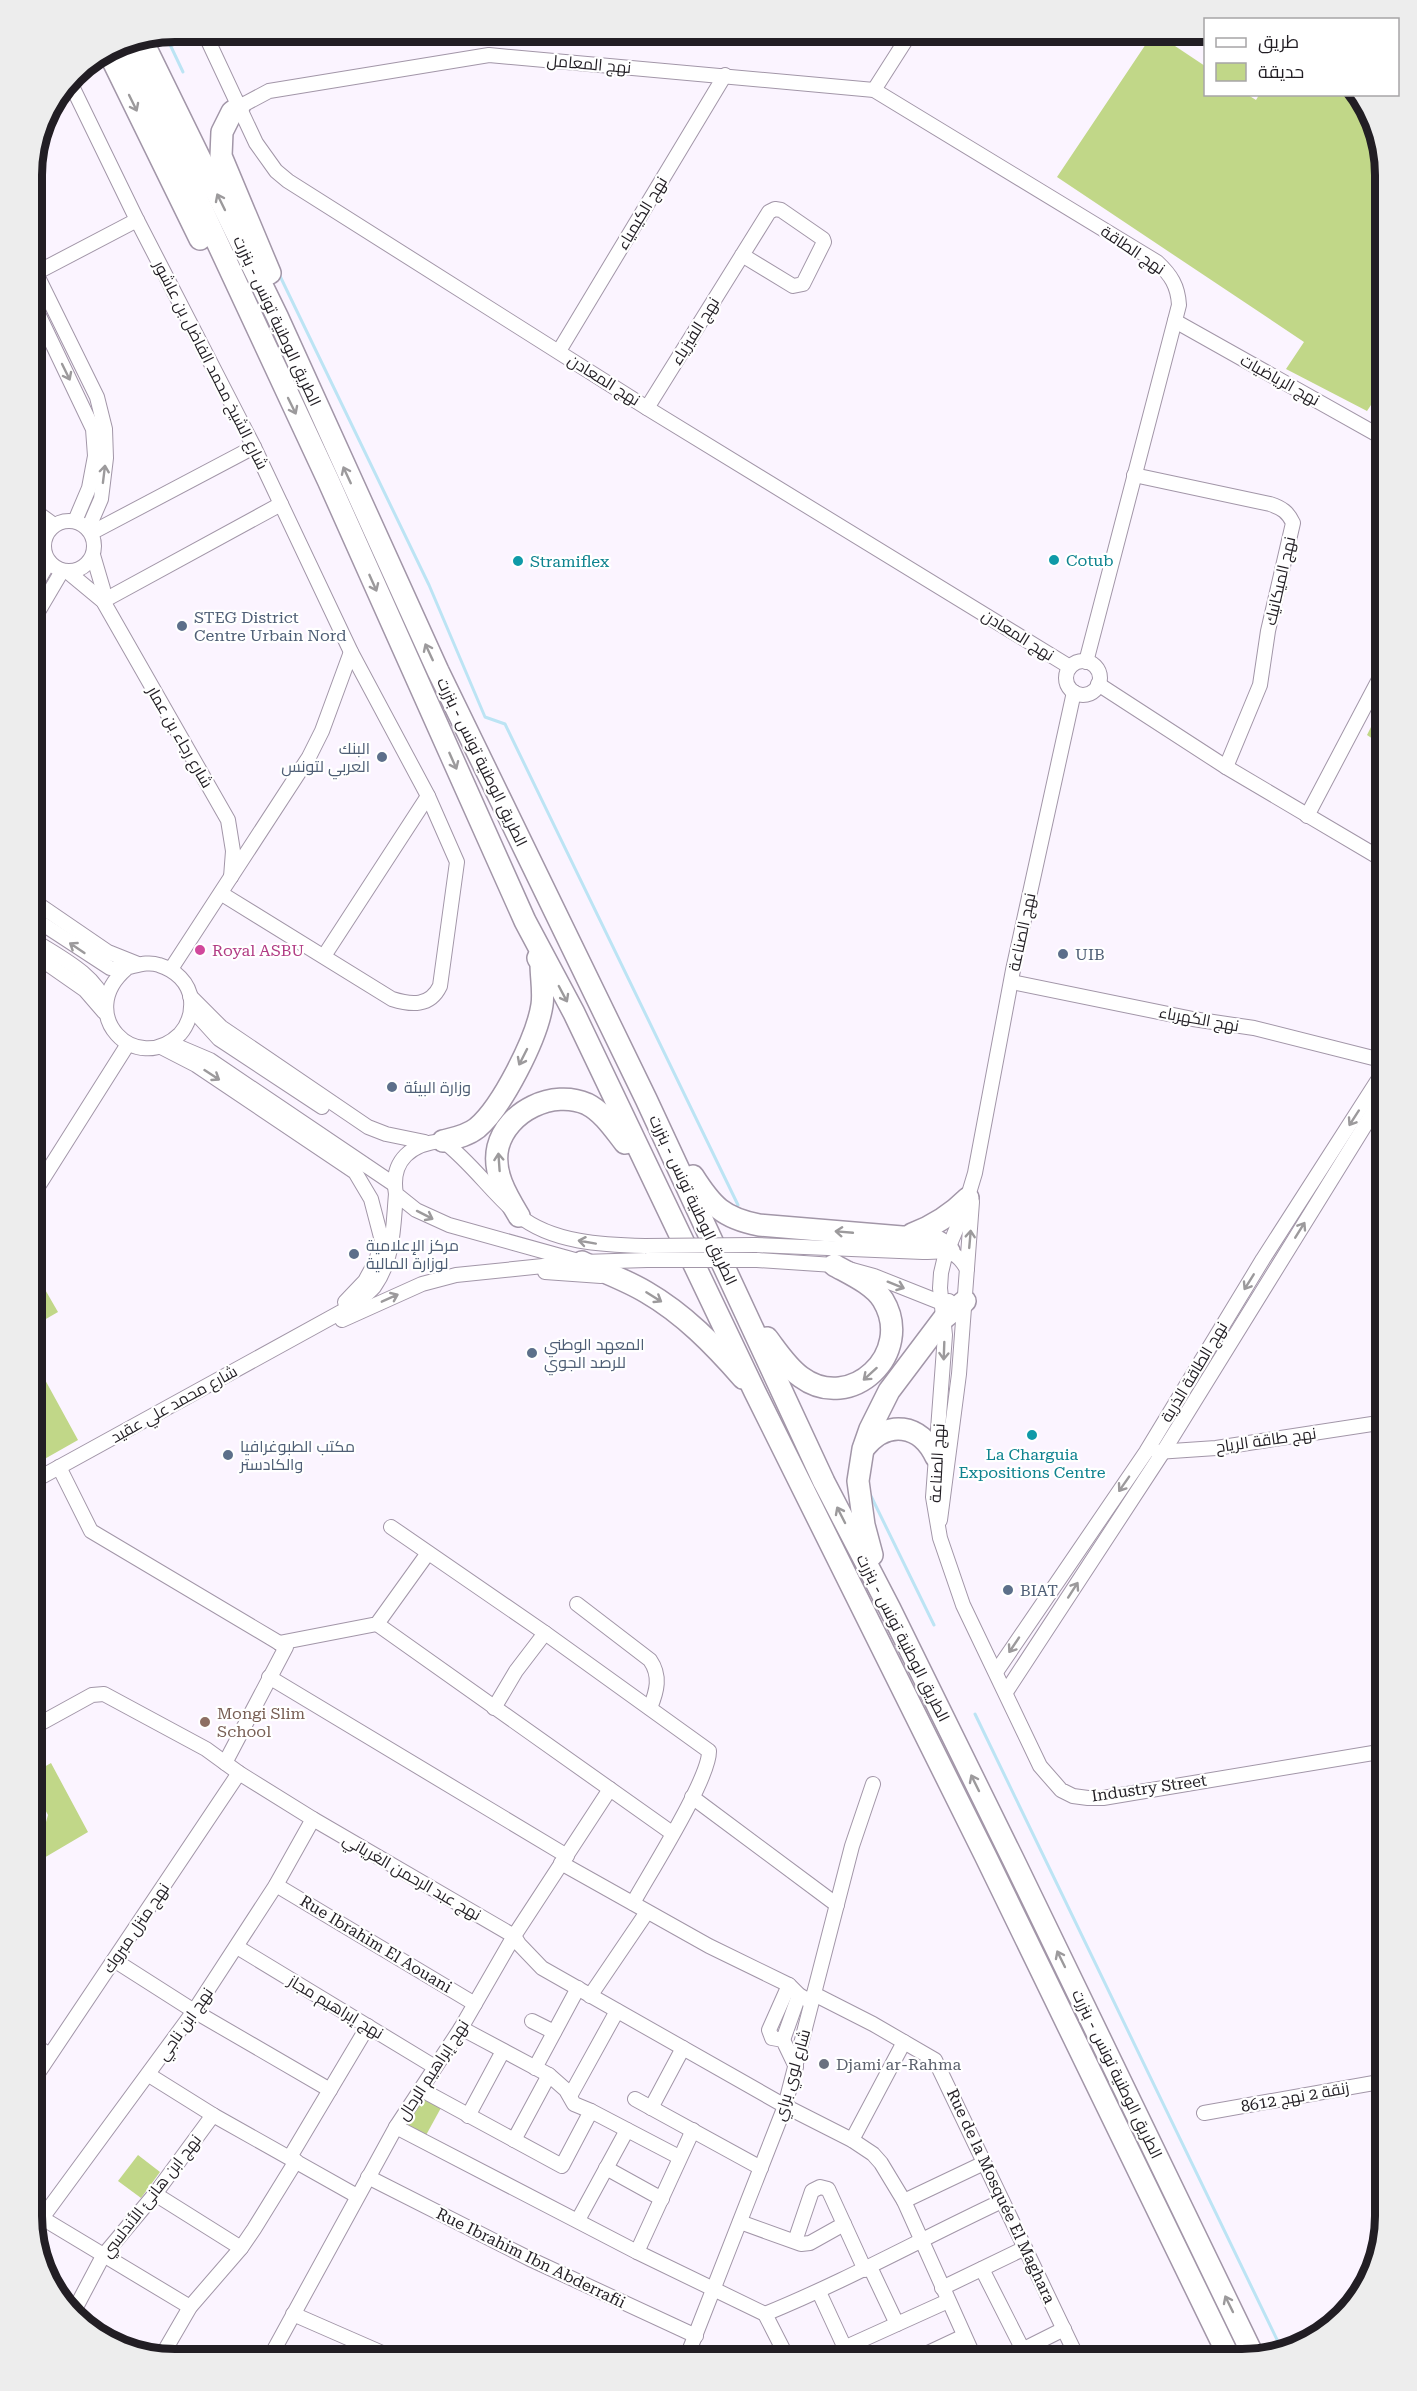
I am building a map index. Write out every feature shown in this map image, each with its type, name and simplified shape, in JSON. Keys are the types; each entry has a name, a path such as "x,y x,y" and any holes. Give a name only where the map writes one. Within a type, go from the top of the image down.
{"highway":[{"name":"الطريق الوطنية تونس - بنزرت","path":"145,46 277,316 438,670 646,1099 824,1482 890,1609 1250,2349"},
{"name":"الطريق الوطنية تونس - بنزرت","path":"128,51 328,480 525,921 574,1013 755,1392 985,1855 1225,2349"},
{"path":"112,59 242,322 267,353"},
{"path":"239,107 232,112 222,132 221,156 266,264 276,293 277,316"},
{"path":"434,1142 464,1136 476,1130 490,1116 502,1098 530,1042 540,1011 542,985 541,963 529,939 525,921"},
{"path":"646,1099 706,1196 725,1215 740,1222 759,1226 933,1238 949,1251"},
{"path":"519,1216 501,1180 498,1148 505,1132 516,1118 543,1102 568,1100 586,1104 604,1116 647,1170"},
{"path":"902,1237 929,1228 953,1213 968,1198"},
{"path":"582,1262 660,1300 695,1327 755,1392"},
{"path":"742,1303 773,1347 801,1377 828,1387 848,1387 862,1381 882,1363 889,1348 891,1336 888,1311 882,1298 870,1287 834,1265"},
{"path":"890,1609 864,1526 859,1497 858,1481 863,1449 889,1391 943,1310 965,1295"},
{"path":"863,1449 880,1432 903,1429 914,1432 924,1439 936,1457"}],"street":[{"name":"نهج المعادن","path":"209,42 265,158 288,181 647,408 1070,667"},
{"path":"874,90 905,42"},
{"name":"نهج المعامل","path":"239,107 269,91 477,55 874,90"},
{"name":"نهج الكيمياء","path":"559,351 724,75"},
{"name":"شارع الشيخ محمد الفاضل بن عاشور","path":"74,90 137,220 254,447 351,652 428,796 457,868 440,986 429,1000 408,1004 392,999 324,956"},
{"name":"نهج الطاقة","path":"874,90 1157,262 1169,273 1179,294 1175,321 1086,662"},
{"name":"نهج الفيزياء","path":"647,408 742,255 769,212 775,209 781,210 823,239 824,242 799,286 793,286 742,255"},
{"path":"42,267 137,220"},
{"path":"42,289 97,397 105,429 106,458 101,499 89,531"},
{"path":"42,321 93,429 95,456 89,488 75,521"},
{"name":"نهج الرياضيات","path":"1175,321 1375,433"},
{"path":"89,531 254,447"},
{"name":"نهج الميكانيك","path":"1134,475 1270,504 1289,514 1293,523 1268,631 1260,685 1226,767"},
{"path":"103,601 281,504"},
{"path":"42,521 50,530"},
{"path":"64,521 75,521 89,531 94,540 93,555 87,564 79,569 65,571 49,562 44,554 50,530 64,521"},
{"path":"42,528 50,530"},
{"name":"شارع رجاء بن عمار","path":"93,555 103,589 103,601"},
{"path":"42,574 49,562"},
{"path":"42,607 65,571"},
{"name":"شارع رجاء بن عمار","path":"65,571 103,601 228,820 234,851 231,880"},
{"path":"171,969 222,894 309,757 322,731 351,652"},
{"path":"1086,662 1098,670 1098,684 1095,689 1086,694 1074,692 1067,683 1066,677 1070,667 1086,662"},
{"path":"1098,684 1226,767 1375,855"},
{"path":"1307,816 1375,689"},
{"name":"نهج الصناعة","path":"939,1526 933,1497 944,1371 941,1273 975,1173 1012,982 1074,692"},
{"path":"222,894 324,956 428,796"},
{"path":"42,907 132,967"},
{"path":"42,924 110,968 155,963 171,969 184,981 191,1002 185,1028 165,1045"},
{"path":"42,946 89,978 101,991 114,1032 128,1044 144,1049 165,1045 210,1060 395,1190 416,1210 449,1226 582,1262"},
{"path":"42,960 85,990 100,1006 106,1009"},
{"path":"106,1009 109,990 116,978 132,967"},
{"name":"نهج الكهرباء","path":"1012,982 1193,1019 1254,1028 1375,1058"},
{"path":"191,1002 221,1027 368,1127 402,1138 434,1142 459,1153 519,1216 562,1236 586,1243 646,1253 834,1265 874,1276 943,1310"},
{"path":"42,1180 128,1044"},
{"path":"165,1045 350,1167 360,1180 377,1214 381,1241 376,1261 365,1281 336,1313"},
{"name":"نهج الطاقة الذرية","path":"996,1672 1146,1452 1245,1288 1375,1086"},
{"name":"نهج الطاقة الذرية","path":"1006,1692 1162,1452 1375,1111"},
{"path":"316,1326 352,1306 373,1288 387,1263 391,1248 396,1174 401,1160 412,1148 434,1142"},
{"name":"نهج الصناعة","path":"939,1526 959,1374 975,1173"},
{"path":"316,1326 334,1323 422,1284 456,1275 646,1253 755,1245 923,1252 949,1251 962,1261 967,1269"},
{"path":"498,1269 613,1276"},
{"name":"شارع محمد علي عقيد","path":"42,1476 316,1326"},
{"name":"نهج طاقة الرياح","path":"1146,1452 1216,1448 1375,1424"},
{"path":"59,1467 91,1532 286,1647 268,1677 225,1763"},
{"name":"Industry Street","path":"939,1526 945,1557 963,1605 1040,1766 1061,1790 1073,1796 1103,1798 1375,1753"},
{"path":"391,1527 545,1633 709,1751 709,1761 692,1797 633,1903"},
{"path":"279,1643 377,1624 428,1553"},
{"path":"577,1604 650,1659 656,1668 658,1679 656,1694 650,1708"},
{"path":"377,1624 672,1833"},
{"path":"494,1708 516,1671 545,1633"},
{"name":"Rue de la Mosquée El Maghara","path":"268,1677 647,1912 709,1946 789,1985 799,1995 813,1998 904,2042 935,2060 1073,2349"},
{"name":"نهج عبد الرحمن الغرياني","path":"42,1722 92,1695 104,1694 206,1749 313,1819 514,1936 542,1968 785,2106 852,2140 873,2154 904,2201 970,2349"},
{"name":"نهج منزل مبروك","path":"42,2066 240,1773"},
{"name":"شارع لوي براي","path":"692,2349 712,2290 785,2106 852,1846 873,1784"},
{"name":"نهج إبراهيم الرحال","path":"274,2349 396,2127 476,2004 514,1936 610,1789"},
{"path":"692,1797 837,1905"},
{"name":"نهج ابن ناجي","path":"42,2209 149,2075 194,2012 276,1885 313,1819"},
{"name":"Rue Ibrahim El Aouani","path":"276,1885 476,2004"},
{"path":"590,1996 647,1912"},
{"name":"نهج إبراهيم مجاز","path":"237,1947 435,2067"},
{"path":"114,1960 194,2012 330,2090"},
{"path":"783,2040 772,2037 769,2030 789,1985"},
{"path":"535,2068 578,1988"},
{"path":"796,2067 783,2040 799,1995"},
{"path":"570,2096 617,2011"},
{"path":"532,2021 554,2032"},
{"path":"165,2349 190,2307 241,2248 368,2026"},
{"path":"461,2028 549,2075 570,2096 574,2104 679,2157"},
{"path":"852,2140 904,2042"},
{"path":"651,2108 683,2048"},
{"path":"42,2050 49,2055"},
{"path":"468,2116 503,2051"},
{"path":"149,2075 213,2115 357,2196"},
{"path":"514,2140 549,2075"},
{"name":"زنقة 2 نهج 8612","path":"1204,2113 1375,2083"},
{"path":"422,2090 562,2166 591,2111"},
{"path":"635,2099 761,2168"},
{"name":"نهج ابن هانئ الأندلسي","path":"77,2306 103,2256 154,2194 213,2115"},
{"path":"396,2127 637,2252 765,2314 783,2349"},
{"path":"578,2220 627,2130"},
{"path":"637,2252 693,2130"},
{"path":"904,2201 984,2163"},
{"path":"606,2168 662,2199"},
{"name":"Rue Ibrahim Ibn Abderrafii","path":"368,2177 532,2260 696,2336"},
{"path":"795,2241 812,2191 820,2187 828,2189 897,2324"},
{"path":"154,2194 241,2248"},
{"path":"765,2314 868,2269 920,2240 1002,2201"},
{"path":"42,2218 190,2307"},
{"path":"740,2222 801,2244 810,2243 844,2224"},
{"path":"855,2349 982,2269 1025,2248"},
{"path":"982,2269 1022,2349"},
{"path":"819,2292 845,2349"},
{"path":"293,2314 373,2349"},
{"path":"1025,2349 1064,2329"},
{"path":"936,2349 964,2336"}],"green space":[{"path":"1147,42 1169,42 1204,65 1204,96 1250,96 1256,100 1258,96 1349,96 1368,132 1375,167 1375,399 1367,411 1286,369 1304,342 1057,177"},
{"path":"1375,719 1375,740 1367,735"},
{"path":"42,1284 58,1312 42,1321"},
{"path":"42,1374 78,1440 42,1460"},
{"path":"51,1763 88,1832 42,1859 42,1830 48,1815 42,1804 42,1768"},
{"path":"420,2095 442,2106 425,2137 403,2126"},
{"path":"138,2155 160,2172 141,2198 118,2181"}],"waterway":[{"path":"169,42 183,72"},
{"path":"279,274 429,585 485,717 505,724 738,1205"},
{"path":"869,1492 934,1625"},
{"path":"975,1714 1279,2343"}],"place":[{"name":"Cotub","path":"1054,560"},
{"name":"Stramiflex","path":"518,561"},
{"name":"STEG District Centre Urbain Nord","path":"182,626"},
{"name":"البنك العربي لتونس","path":"382,757"},
{"name":"Royal ASBU","path":"200,950"},
{"name":"UIB","path":"1063,954"},
{"name":"وزارة البيئة","path":"392,1087"},
{"name":"مركز الإعلامية لوزارة المالية","path":"354,1254"},
{"name":"المعهد الوطني للرصد الجوي","path":"532,1353"},
{"name":"La Charguia Expositions Centre","path":"1032,1435"},
{"name":"مكتب الطبوغرافيا والكادستر","path":"228,1455"},
{"name":"BIAT","path":"1008,1590"},
{"name":"Mongi Slim School","path":"205,1722"},
{"name":"Djami ar-Rahma","path":"824,2064"}]}
